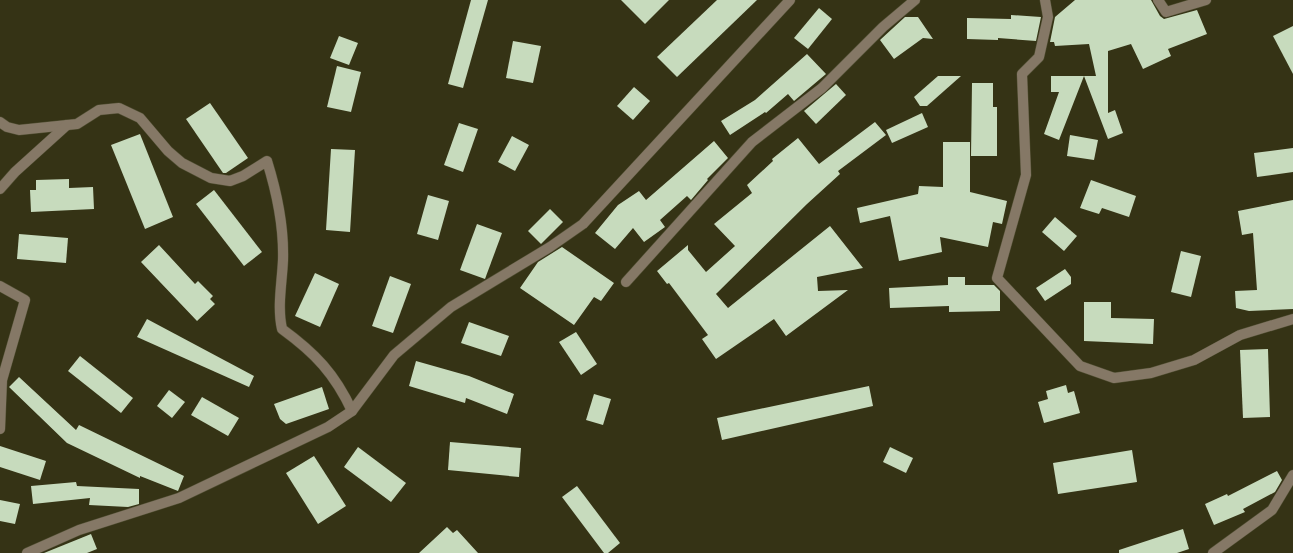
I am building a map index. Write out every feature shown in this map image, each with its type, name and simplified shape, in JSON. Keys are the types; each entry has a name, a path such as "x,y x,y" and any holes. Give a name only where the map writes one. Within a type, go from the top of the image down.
{"street":[{"path":"27,553 80,530 179,498 328,427 352,411 394,355 451,308 550,247 582,224 790,0"},
{"path":"626,282 752,142 822,88 883,27 915,0"},
{"path":"1045,0 1048,17 1039,57 1022,74 1026,174 997,278 1080,366 1114,378 1151,373 1194,360 1240,335 1293,319"},
{"path":"1158,0 1166,12 1206,0"},
{"path":"0,122 7,127 19,130 77,124 99,110 119,108 140,118 168,151 182,163 211,178 230,181 243,176 266,161 277,193 281,225 283,259 279,317 282,329 305,345 328,370 344,392 352,411"},
{"path":"0,189 22,165 67,124"},
{"path":"0,286 25,300 2,380 0,429"},
{"path":"1213,553 1272,510 1293,475"}],"building":[{"path":"471,0 488,0 463,88 448,84"},
{"path":"621,0 669,0 645,24"},
{"path":"717,0 757,0 677,77 657,57"},
{"path":"1075,0 1151,0 1160,16 1164,19 1197,10 1207,34 1168,49 1171,56 1143,69 1131,44 1108,51 1108,113 1115,110 1123,133 1108,139 1084,76 1096,76 1089,44 1055,46 1054,42 1050,42 1055,17"},
{"path":"819,8 832,19 808,49 794,38"},
{"path":"1011,15 1041,17 1036,41 998,38 998,40 967,39 967,18 1011,19"},
{"path":"905,17 918,17 933,39 923,38 894,59 880,40"},
{"path":"1293,26 1293,74 1273,36"},
{"path":"339,36 358,43 349,65 330,58"},
{"path":"513,41 541,46 533,83 506,78"},
{"path":"807,54 826,74 794,101 788,94 766,113 730,135 721,121 755,100"},
{"path":"337,66 361,72 351,112 327,107"},
{"path":"938,76 961,76 927,106 920,106 914,97"},
{"path":"1051,76 1084,76 1059,140 1044,134 1059,92 1051,92"},
{"path":"972,83 993,83 993,107 997,107 997,156 971,156"},
{"path":"836,84 846,95 816,124 804,111"},
{"path":"634,87 650,101 633,120 617,106"},
{"path":"210,103 248,158 226,173 223,173 186,119"},
{"path":"922,113 928,127 892,143 886,130"},
{"path":"875,122 886,135 838,171 840,174 716,294 728,308 830,226 863,268 817,277 818,291 848,290 786,336 774,319 716,359 702,339 708,335 669,283 667,284 657,271 688,245 688,250 706,272 735,246 714,224 752,193 747,185 773,161 772,159 798,138 819,164"},
{"path":"459,123 478,129 463,172 444,165"},
{"path":"140,134 173,217 145,229 111,145"},
{"path":"1070,135 1098,140 1094,160 1067,156"},
{"path":"512,136 529,145 515,171 498,162"},
{"path":"714,141 728,158 707,179 691,200 687,196 660,220 665,227 644,242 633,228 615,249 595,233 618,205 639,191 646,200"},
{"path":"943,142 970,142 970,192 1007,201 1002,224 993,222 988,247 940,237 942,252 899,261 890,216 860,223 857,208 918,194 919,186 943,187"},
{"path":"1293,148 1293,172 1257,177 1254,153"},
{"path":"331,149 355,150 350,232 326,230"},
{"path":"69,179 69,188 93,187 94,209 31,212 30,190 36,190 36,180"},
{"path":"1091,180 1136,196 1129,217 1102,208 1099,214 1080,208"},
{"path":"214,190 262,252 244,266 196,204"},
{"path":"428,195 449,201 438,240 417,234"},
{"path":"1293,200 1293,309 1249,311 1236,308 1235,291 1257,290 1253,233 1242,235 1238,211"},
{"path":"550,209 563,222 541,244 528,231"},
{"path":"1055,217 1077,236 1064,251 1042,232"},
{"path":"477,224 502,233 485,279 460,270"},
{"path":"19,234 68,238 66,263 17,259"},
{"path":"159,245 195,284 198,281 213,296 210,299 215,304 197,321 141,262"},
{"path":"562,247 614,283 601,301 594,297 574,325 520,288 538,262"},
{"path":"1181,251 1201,256 1191,297 1171,292"},
{"path":"1065,269 1071,277 1071,284 1045,301 1036,288"},
{"path":"315,273 339,284 320,327 295,316"},
{"path":"390,276 411,284 393,333 372,326"},
{"path":"948,277 965,277 965,285 994,285 1000,291 1000,311 949,312 949,306 890,308 889,288 948,285"},
{"path":"1084,302 1111,302 1111,318 1154,319 1153,344 1084,341"},
{"path":"147,319 254,376 249,387 137,337"},
{"path":"469,322 509,336 501,356 461,343"},
{"path":"576,332 597,364 581,375 559,342"},
{"path":"1268,349 1270,417 1243,418 1240,350"},
{"path":"80,356 133,398 121,413 68,371"},
{"path":"416,361 469,376 514,394 507,414 466,398 465,403 409,386"},
{"path":"19,377 76,430 79,425 184,476 178,491 140,476 140,478 67,443 9,387"},
{"path":"1066,385 1068,393 1074,391 1080,413 1044,423 1038,402 1048,399 1046,391"},
{"path":"869,386 873,406 722,440 717,418"},
{"path":"322,387 329,409 286,424 280,419 274,404"},
{"path":"169,390 185,402 172,418 157,406"},
{"path":"594,394 611,399 603,425 586,420"},
{"path":"202,397 239,418 228,436 191,415"},
{"path":"450,442 521,448 519,477 448,470"},
{"path":"0,446 46,461 40,480 0,467"},
{"path":"358,447 406,483 391,502 344,467"},
{"path":"890,447 913,458 906,473 883,462"},
{"path":"1132,450 1137,482 1058,494 1053,463"},
{"path":"314,456 346,506 318,524 286,473"},
{"path":"1277,471 1282,480 1275,492 1243,509 1245,512 1214,525 1205,504 1227,494 1228,496"},
{"path":"76,482 77,486 139,489 139,504 128,507 89,505 90,498 33,504 31,486"},
{"path":"577,486 620,543 608,553 604,553 562,497"},
{"path":"0,500 20,504 15,524 0,521"},
{"path":"447,527 453,533 457,530 478,553 419,553"},
{"path":"1183,529 1189,549 1177,553 1119,553 1119,550"},
{"path":"91,534 97,549 87,553 44,553"}]}
